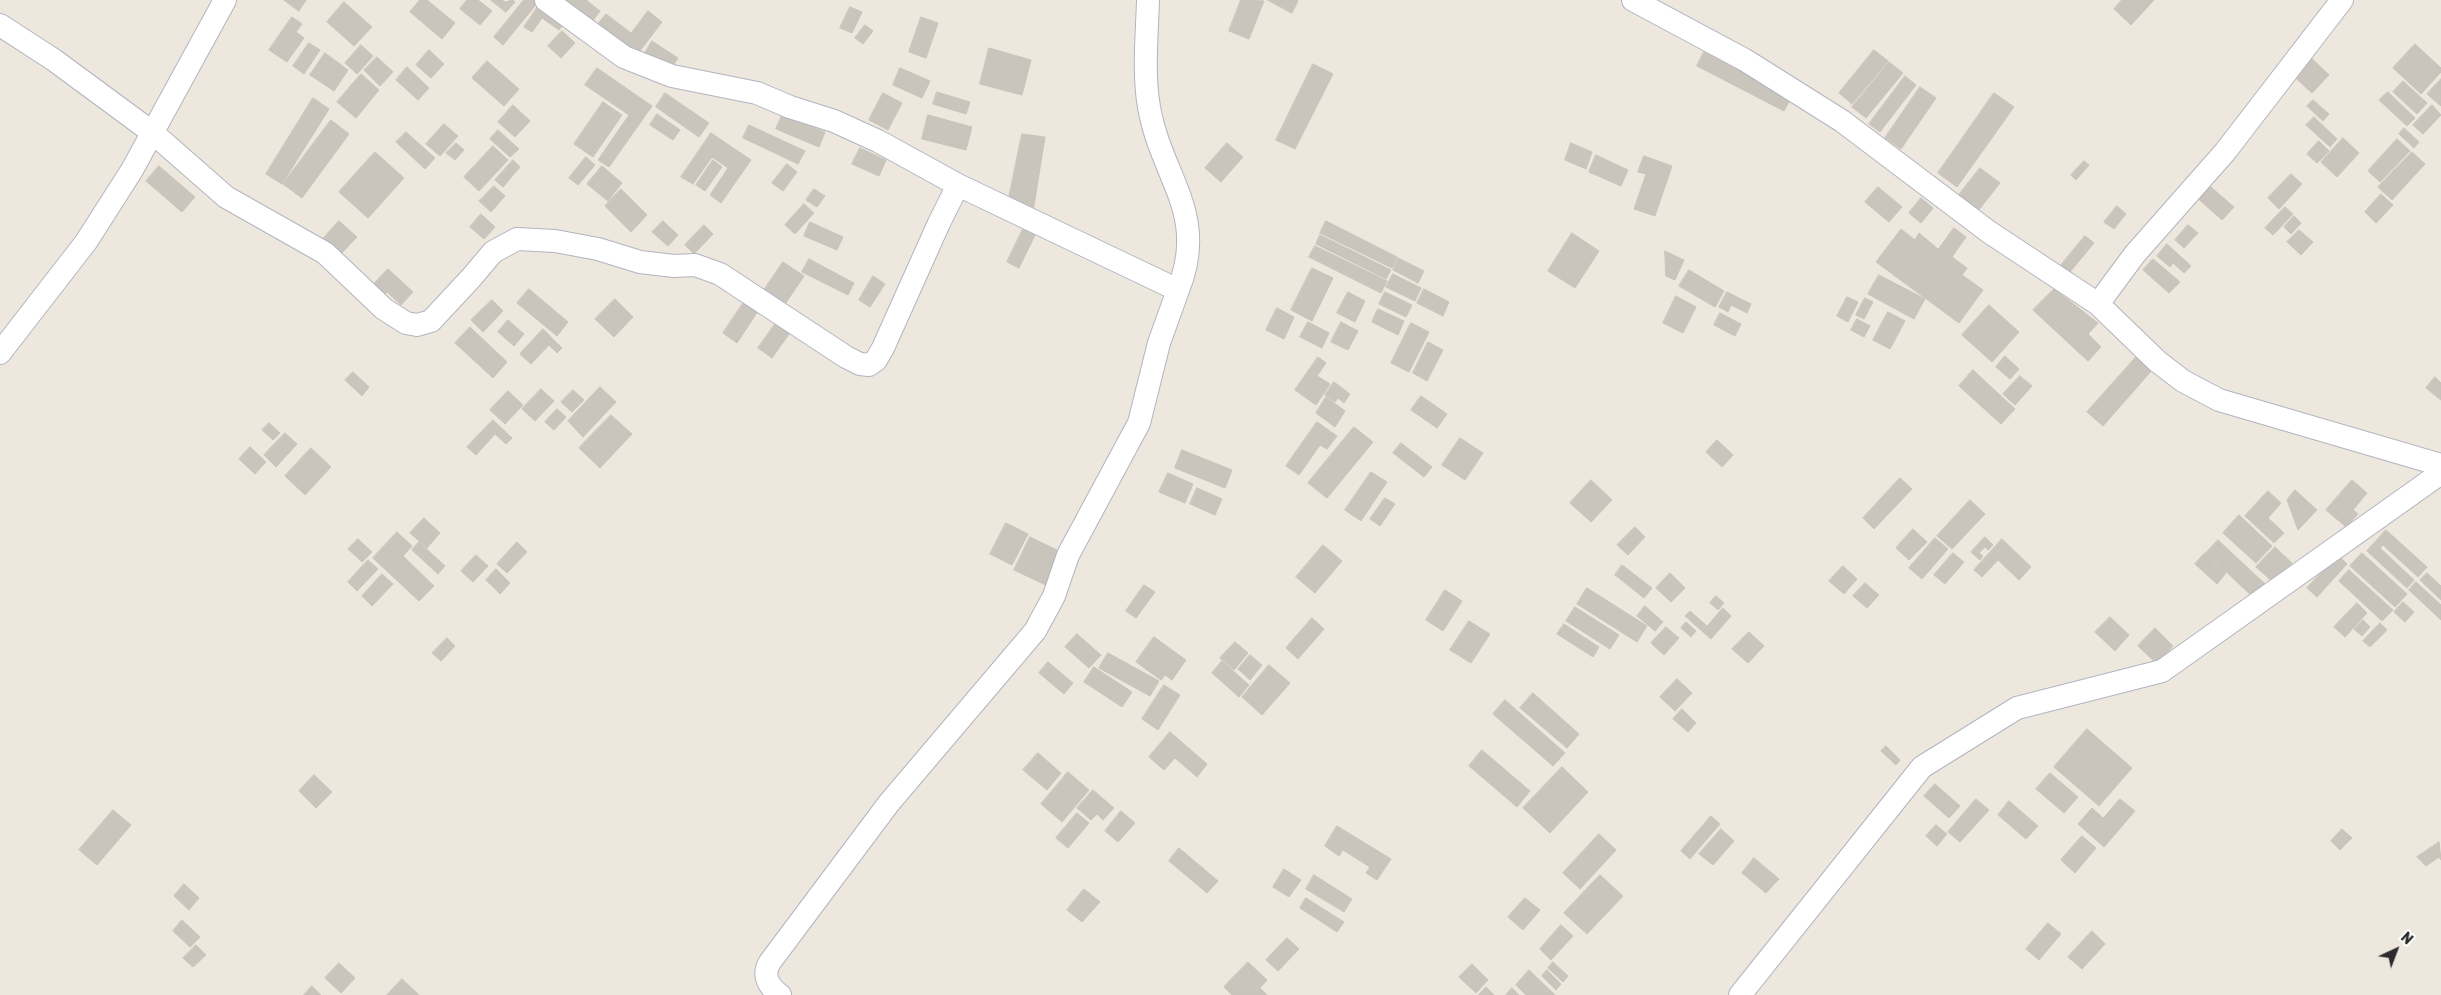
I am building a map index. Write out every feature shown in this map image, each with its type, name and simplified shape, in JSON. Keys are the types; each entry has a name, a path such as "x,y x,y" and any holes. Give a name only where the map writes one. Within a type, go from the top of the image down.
{"street":[{"path":"0,353 86,242 132,170 225,0"},
{"path":"546,0 624,57 672,76 757,93 790,107 834,121 878,141 958,185 1178,290"},
{"path":"780,995 766,979 766,972 770,962 888,803 1035,631 1054,596 1068,556 1139,423 1159,344 1186,271 1189,254 1188,220 1177,186 1154,132 1148,105 1148,0"},
{"path":"1633,0 1745,60 1842,121 1989,232 2098,304 2157,361 2183,381 2202,392 2219,400 2441,465"},
{"path":"2098,304 2135,254 2225,152 2342,0"},
{"path":"0,25 54,60 153,133 226,197 325,253 384,309 406,323 417,325 431,321 493,252 517,239 555,241 598,249 640,262 704,267 720,274 846,357 866,365 873,363 880,355 958,185"},
{"path":"1740,995 1922,767 2017,708 2162,671 2441,473"}],"building":[{"path":"284,0 306,0 299,11"},
{"path":"420,0 427,0 455,23 442,39 410,12"},
{"path":"467,0 478,0 492,11 480,25 460,9"},
{"path":"491,0 502,0 505,2 513,0 515,2 506,12"},
{"path":"524,0 539,1 503,45 494,37"},
{"path":"555,0 586,0 600,11 589,26"},
{"path":"1241,0 1264,1 1249,39 1229,31"},
{"path":"1268,0 1296,0 1298,1 1292,13"},
{"path":"2122,0 2154,0 2131,25 2114,9"},
{"path":"344,2 372,27 354,46 327,22"},
{"path":"541,2 566,20 559,30 542,18 532,32 524,27"},
{"path":"850,7 862,12 852,33 840,28"},
{"path":"648,11 662,22 636,56 596,26 606,14 631,33"},
{"path":"292,17 302,24 296,32 304,38 287,62 269,50"},
{"path":"921,17 938,23 926,58 909,52"},
{"path":"865,25 873,31 863,44 855,38"},
{"path":"562,31 575,43 561,58 548,46"},
{"path":"652,41 678,58 671,69 645,53"},
{"path":"309,43 320,50 304,74 293,66"},
{"path":"2415,44 2441,68 2441,72 2421,94 2393,68"},
{"path":"361,45 373,56 357,74 345,63"},
{"path":"989,48 1031,60 1022,95 980,84"},
{"path":"429,50 444,64 431,78 416,65"},
{"path":"1874,50 1888,61 1852,104 1839,93"},
{"path":"1704,52 1791,98 1784,111 1697,66"},
{"path":"325,53 348,70 334,91 310,75"},
{"path":"2306,53 2329,75 2312,93 2289,72"},
{"path":"377,57 393,72 380,86 364,70"},
{"path":"487,61 519,89 504,106 472,78"},
{"path":"1889,62 1903,73 1866,118 1852,107"},
{"path":"1313,64 1333,74 1295,149 1276,140"},
{"path":"407,67 429,88 418,100 396,80"},
{"path":"597,68 652,106 609,167 598,160 629,115 585,85"},
{"path":"900,68 930,81 922,98 893,85"},
{"path":"361,74 379,90 356,118 337,102"},
{"path":"1905,76 1916,85 1880,132 1869,124"},
{"path":"2441,79 2441,106 2427,94"},
{"path":"2403,81 2427,103 2417,114 2393,92"},
{"path":"1920,87 1936,98 1901,149 1885,138"},
{"path":"937,92 970,102 966,114 933,104"},
{"path":"2388,92 2415,118 2407,126 2379,100"},
{"path":"665,93 709,123 699,137 656,107"},
{"path":"883,93 902,103 888,130 869,120"},
{"path":"1994,93 2014,107 1957,187 1938,173"},
{"path":"313,98 329,109 282,184 266,174"},
{"path":"2313,100 2329,114 2323,121 2307,106"},
{"path":"603,102 622,115 593,157 574,144"},
{"path":"513,105 530,121 515,137 498,122"},
{"path":"2432,105 2441,115 2423,134 2413,125"},
{"path":"657,114 680,130 673,140 650,125"},
{"path":"782,115 825,132 819,147 776,129"},
{"path":"928,115 972,127 966,150 922,139"},
{"path":"2314,117 2337,139 2330,147 2306,125"},
{"path":"331,120 349,134 302,198 283,184"},
{"path":"444,124 458,136 440,156 426,144"},
{"path":"749,125 805,151 798,164 743,138"},
{"path":"2404,128 2419,142 2414,148 2399,134"},
{"path":"498,130 519,149 510,157 490,139"},
{"path":"406,132 435,158 425,169 396,142"},
{"path":"711,133 751,160 721,203 710,195 728,168 712,157 693,184 681,177"},
{"path":"1022,134 1045,137 1033,212 1009,198"},
{"path":"2343,138 2359,153 2337,177 2321,162"},
{"path":"2397,139 2410,151 2380,182 2368,171"},
{"path":"2319,141 2329,151 2317,163 2307,154"},
{"path":"456,143 464,150 455,160 446,153"},
{"path":"1227,143 1243,157 1221,182 1205,168"},
{"path":"1571,143 1592,152 1586,169 1565,160"},
{"path":"493,146 508,160 479,191 464,177"},
{"path":"860,148 886,160 879,176 852,164"},
{"path":"375,152 404,178 368,218 339,192"},
{"path":"2412,152 2425,164 2392,200 2378,187"},
{"path":"1596,155 1628,170 1621,186 1589,172"},
{"path":"1644,156 1672,166 1655,216 1634,209 1646,174 1638,172"},
{"path":"586,157 595,165 578,185 569,178"},
{"path":"513,160 520,167 503,187 495,180"},
{"path":"713,160 722,167 705,191 696,185"},
{"path":"2084,161 2089,165 2076,180 2071,175"},
{"path":"787,164 797,172 783,191 772,183"},
{"path":"159,166 195,197 182,212 146,181"},
{"path":"602,166 622,183 608,201 587,184"},
{"path":"1980,168 2000,183 1978,211 1958,196"},
{"path":"2291,174 2302,184 2279,209 2268,198"},
{"path":"2205,182 2234,207 2222,220 2194,195"},
{"path":"494,186 505,196 491,212 479,201"},
{"path":"1878,187 1902,207 1889,222 1865,202"},
{"path":"621,189 647,215 631,232 605,206"},
{"path":"814,189 825,196 817,207 806,200"},
{"path":"2381,194 2393,205 2376,223 2365,212"},
{"path":"1921,198 1933,208 1921,223 1909,213"},
{"path":"804,204 814,213 795,234 785,225"},
{"path":"2117,206 2126,214 2114,229 2104,222"},
{"path":"2285,207 2293,214 2273,235 2265,228"},
{"path":"481,214 495,227 484,239 470,227"},
{"path":"2294,216 2301,223 2291,234 2284,227"},
{"path":"339,221 357,237 339,256 322,240"},
{"path":"663,221 678,235 668,246 652,232"},
{"path":"1326,221 1397,257 1392,268 1320,233"},
{"path":"810,222 843,237 837,250 804,236"},
{"path":"1026,223 1038,229 1019,268 1007,262"},
{"path":"704,225 713,234 694,254 685,245"},
{"path":"2188,225 2198,233 2184,248 2175,240"},
{"path":"1954,228 1966,237 1952,257 1967,268 1962,275 1983,290 1959,323 1876,262 1901,229 1915,240 1919,233 1938,249"},
{"path":"2299,230 2313,242 2301,255 2287,242"},
{"path":"1572,233 1599,251 1575,288 1548,271"},
{"path":"1320,235 1391,270 1386,279 1316,244"},
{"path":"2085,236 2094,243 2070,272 2061,265"},
{"path":"2167,244 2191,266 2184,273 2173,263 2170,267 2157,256"},
{"path":"1315,246 1387,281 1381,293 1309,257"},
{"path":"1665,251 1684,260 1675,280 1666,276"},
{"path":"1398,258 1424,271 1418,283 1393,270"},
{"path":"809,259 854,283 848,295 802,272"},
{"path":"2153,259 2180,282 2169,293 2143,270"},
{"path":"783,262 804,276 781,310 760,296"},
{"path":"1312,268 1333,278 1312,321 1291,310"},
{"path":"388,269 413,292 401,305 387,292 380,299 369,289"},
{"path":"1689,270 1724,291 1715,307 1679,286"},
{"path":"1393,274 1421,288 1415,301 1386,287"},
{"path":"1879,275 1925,299 1914,319 1868,294"},
{"path":"873,276 885,284 870,307 859,300"},
{"path":"529,289 568,322 557,336 517,303"},
{"path":"1424,289 1449,302 1443,316 1417,303"},
{"path":"2054,289 2098,323 2088,334 2101,347 2088,361 2033,310"},
{"path":"1348,292 1365,301 1355,322 1337,313"},
{"path":"1385,292 1412,305 1406,317 1379,304"},
{"path":"1727,292 1751,304 1747,313 1731,305 1728,312 1719,307"},
{"path":"1676,296 1696,307 1683,333 1663,323"},
{"path":"1847,297 1858,302 1848,322 1837,316"},
{"path":"1865,298 1873,302 1864,319 1856,315"},
{"path":"615,299 633,317 614,337 595,319"},
{"path":"492,300 503,311 483,332 471,320"},
{"path":"744,302 758,311 737,343 723,333"},
{"path":"1989,305 2019,332 1992,362 1962,335"},
{"path":"1277,308 1294,317 1284,339 1266,330"},
{"path":"1378,309 1404,321 1398,335 1372,322"},
{"path":"1888,312 1905,321 1890,349 1873,340"},
{"path":"1720,313 1741,324 1735,336 1714,325"},
{"path":"1857,319 1870,326 1864,337 1851,330"},
{"path":"508,320 524,334 514,346 498,332"},
{"path":"778,320 792,330 772,358 758,348"},
{"path":"1308,322 1329,333 1322,348 1300,337"},
{"path":"1341,322 1358,331 1348,350 1331,342"},
{"path":"1411,323 1429,332 1409,372 1391,363"},
{"path":"470,327 507,362 493,378 455,343"},
{"path":"543,329 562,348 557,353 549,345 531,364 520,354"},
{"path":"1428,342 1443,350 1427,381 1413,373"},
{"path":"2005,356 2019,369 2010,379 1996,367"},
{"path":"2137,356 2153,369 2103,426 2087,412"},
{"path":"1318,357 1326,363 1317,376 1330,384 1316,405 1295,390"},
{"path":"1973,370 2015,409 2001,424 1959,386"},
{"path":"353,372 369,387 362,396 345,380"},
{"path":"2020,376 2032,386 2015,405 2003,394"},
{"path":"2435,377 2441,383 2441,400 2426,388"},
{"path":"1334,382 1350,394 1344,403 1338,398 1335,402 1325,395"},
{"path":"600,387 616,402 583,437 568,421"},
{"path":"541,389 554,401 535,421 522,409"},
{"path":"573,390 584,400 572,412 561,402"},
{"path":"508,391 523,405 505,424 490,410"},
{"path":"1421,396 1447,414 1437,428 1411,410"},
{"path":"1326,397 1345,411 1335,427 1316,413"},
{"path":"557,409 566,417 554,430 545,422"},
{"path":"611,415 632,434 600,468 579,448"},
{"path":"493,420 512,438 506,444 495,434 476,455 467,447"},
{"path":"1317,422 1337,436 1327,449 1320,445 1299,475 1286,466"},
{"path":"269,423 280,433 273,440 262,430"},
{"path":"1354,427 1373,442 1327,498 1308,483"},
{"path":"285,433 297,444 276,467 264,455"},
{"path":"1460,438 1483,453 1465,480 1442,465"},
{"path":"1717,440 1733,455 1722,467 1706,452"},
{"path":"1401,443 1432,467 1424,477 1393,453"},
{"path":"250,447 266,462 255,474 239,459"},
{"path":"311,448 331,467 305,495 285,476"},
{"path":"1182,450 1232,470 1225,488 1175,468"},
{"path":"1371,472 1387,482 1361,521 1345,510"},
{"path":"1168,473 1193,484 1185,503 1159,492"},
{"path":"1900,478 1912,489 1874,529 1863,518"},
{"path":"1591,480 1612,500 1591,522 1570,503"},
{"path":"2352,480 2367,493 2353,510 2358,514 2346,527 2326,510"},
{"path":"1197,488 1222,499 1215,515 1190,504"},
{"path":"2295,490 2317,510 2298,530 2287,500"},
{"path":"2268,491 2281,503 2268,518 2284,533 2274,543 2245,516"},
{"path":"1385,498 1395,504 1380,526 1370,519"},
{"path":"1970,500 1985,514 1952,549 1937,536"},
{"path":"2239,515 2272,546 2256,563 2223,533"},
{"path":"424,518 440,533 427,548 410,533"},
{"path":"1006,523 1028,534 1012,565 990,554"},
{"path":"1635,527 1645,537 1628,555 1617,545"},
{"path":"1913,529 1927,542 1909,560 1896,548"},
{"path":"2386,530 2427,567 2418,577 2383,545 2380,548 2414,580 2407,588 2367,551"},
{"path":"397,532 412,546 403,556 434,586 419,601 373,558"},
{"path":"1030,537 1063,553 1048,586 1014,570"},
{"path":"1985,537 1993,545 1988,550 1985,547 1979,553 1983,556 1980,560 1971,552"},
{"path":"1935,538 1948,549 1922,579 1909,568"},
{"path":"358,539 372,552 362,562 348,549"},
{"path":"2002,539 2031,567 2019,580 1998,560 1982,577 1974,570"},
{"path":"2218,540 2265,584 2253,597 2206,553"},
{"path":"419,542 445,566 438,574 412,550"},
{"path":"517,542 527,552 507,573 497,564"},
{"path":"1323,545 1342,561 1315,593 1296,577"},
{"path":"2275,547 2292,563 2274,583 2256,567"},
{"path":"1953,553 1964,562 1945,584 1934,575"},
{"path":"2205,553 2226,573 2217,584 2195,564"},
{"path":"2362,553 2407,594 2395,607 2350,566"},
{"path":"476,555 488,566 473,582 461,571"},
{"path":"2338,555 2347,564 2317,597 2307,588"},
{"path":"368,560 378,569 357,591 348,582"},
{"path":"1622,565 1652,588 1644,598 1615,575"},
{"path":"1843,566 1857,579 1844,594 1829,581"},
{"path":"496,569 510,583 500,594 486,580"},
{"path":"2349,570 2393,610 2382,621 2339,581"},
{"path":"1670,573 1685,588 1671,602 1656,588"},
{"path":"2427,573 2441,586 2441,600 2420,580"},
{"path":"382,574 393,584 372,606 362,596"},
{"path":"2416,582 2441,605 2441,620 2409,590"},
{"path":"1865,583 1879,595 1867,608 1853,596"},
{"path":"1144,585 1155,592 1136,618 1126,611"},
{"path":"1587,588 1647,626 1637,642 1577,604"},
{"path":"1445,590 1462,601 1443,631 1426,620"},
{"path":"1716,596 1724,603 1718,610 1710,603"},
{"path":"2403,602 2414,612 2405,622 2394,612"},
{"path":"2357,603 2367,613 2345,637 2334,627"},
{"path":"1645,606 1663,622 1655,631 1637,616"},
{"path":"1575,607 1619,635 1610,649 1566,621"},
{"path":"1723,608 1731,616 1711,639 1685,616 1690,611 1707,626"},
{"path":"2110,617 2129,635 2115,651 2095,632"},
{"path":"1312,618 1324,629 1298,659 1286,648"},
{"path":"2363,620 2370,627 2362,636 2354,629"},
{"path":"1469,621 1490,634 1471,663 1450,650"},
{"path":"1686,622 1696,631 1691,637 1681,628"},
{"path":"2380,623 2387,630 2370,647 2363,641"},
{"path":"1564,624 1599,647 1593,657 1557,634"},
{"path":"1666,627 1679,638 1664,655 1651,643"},
{"path":"2155,628 2173,646 2157,664 2138,646"},
{"path":"1749,632 1764,646 1748,663 1732,649"},
{"path":"1077,634 1101,655 1089,668 1065,647"},
{"path":"1154,637 1186,660 1172,680 1165,675 1161,680 1136,662"},
{"path":"447,638 455,646 441,661 432,653"},
{"path":"1235,642 1248,653 1234,670 1220,658"},
{"path":"1108,653 1159,681 1150,696 1099,668"},
{"path":"1250,655 1262,665 1250,680 1238,669"},
{"path":"1222,661 1249,685 1239,697 1212,673"},
{"path":"1048,662 1073,683 1064,694 1039,673"},
{"path":"1269,665 1290,683 1262,715 1242,697"},
{"path":"1094,667 1132,692 1122,707 1084,682"},
{"path":"1677,679 1692,693 1675,711 1660,697"},
{"path":"1164,685 1180,695 1158,730 1142,719"},
{"path":"1533,693 1579,734 1567,748 1520,708"},
{"path":"1505,700 1565,753 1553,766 1493,714"},
{"path":"1682,709 1696,723 1688,732 1673,719"},
{"path":"2087,729 2132,768 2099,806 2054,767"},
{"path":"1170,732 1207,764 1197,777 1175,758 1164,770 1149,757"},
{"path":"1886,746 1900,760 1896,765 1881,751"},
{"path":"1482,750 1530,791 1517,807 1469,766"},
{"path":"1038,753 1061,773 1047,790 1023,770"},
{"path":"1562,767 1588,792 1550,833 1523,808"},
{"path":"1068,772 1089,790 1062,822 1041,804"},
{"path":"2050,773 2078,797 2064,813 2036,789"},
{"path":"314,775 332,792 316,808 299,791"},
{"path":"1935,784 1960,806 1949,818 1924,796"},
{"path":"1093,790 1114,808 1103,820 1097,814 1091,820 1077,808"},
{"path":"1976,799 1989,810 1960,842 1948,832"},
{"path":"2120,799 2135,811 2104,847 2078,824 2092,808 2103,818"},
{"path":"2009,801 2038,826 2026,839 1998,815"},
{"path":"113,810 131,825 97,865 79,850"},
{"path":"1121,811 1135,823 1118,842 1105,831"},
{"path":"1077,813 1089,823 1068,848 1056,838"},
{"path":"1711,816 1720,824 1690,859 1681,851"},
{"path":"1936,825 1947,834 1937,846 1926,836"},
{"path":"1337,826 1391,859 1377,880 1366,873 1370,867 1343,850 1339,856 1325,846"},
{"path":"1721,829 1734,841 1713,865 1699,854"},
{"path":"2342,829 2352,838 2340,850 2331,841"},
{"path":"1599,834 1616,850 1580,889 1563,873"},
{"path":"2082,836 2096,848 2075,873 2061,860"},
{"path":"2439,842 2441,860 2439,857 2426,866 2417,857"},
{"path":"1179,848 1218,881 1207,893 1169,861"},
{"path":"1754,858 1779,879 1766,893 1742,873"},
{"path":"1284,869 1301,880 1289,897 1273,887"},
{"path":"1314,875 1352,899 1344,912 1306,889"},
{"path":"1600,875 1623,896 1587,934 1564,913"},
{"path":"184,884 199,898 189,910 174,896"},
{"path":"1084,889 1100,902 1082,922 1067,910"},
{"path":"1306,898 1344,922 1337,932 1300,908"},
{"path":"1525,898 1540,910 1523,930 1508,917"},
{"path":"182,920 200,937 190,947 173,931"},
{"path":"2048,923 2061,934 2039,960 2026,949"},
{"path":"1561,925 1573,936 1551,960 1540,949"},
{"path":"2092,931 2105,944 2082,969 2068,957"},
{"path":"1287,938 1299,949 1278,971 1266,960"},
{"path":"196,945 206,955 193,967 183,958"},
{"path":"1248,962 1267,980 1260,988 1267,995 1232,995 1224,987"},
{"path":"1553,962 1568,976 1563,982 1548,968"},
{"path":"339,963 355,978 341,993 325,978"},
{"path":"1472,964 1488,980 1476,993 1459,977"},
{"path":"1529,970 1555,995 1526,995 1516,985"},
{"path":"1547,970 1561,984 1556,990 1542,976"},
{"path":"402,979 419,995 387,995"},
{"path":"312,986 321,995 304,995"},
{"path":"1486,987 1494,995 1479,995"},
{"path":"1512,988 1519,995 1506,995"}]}
